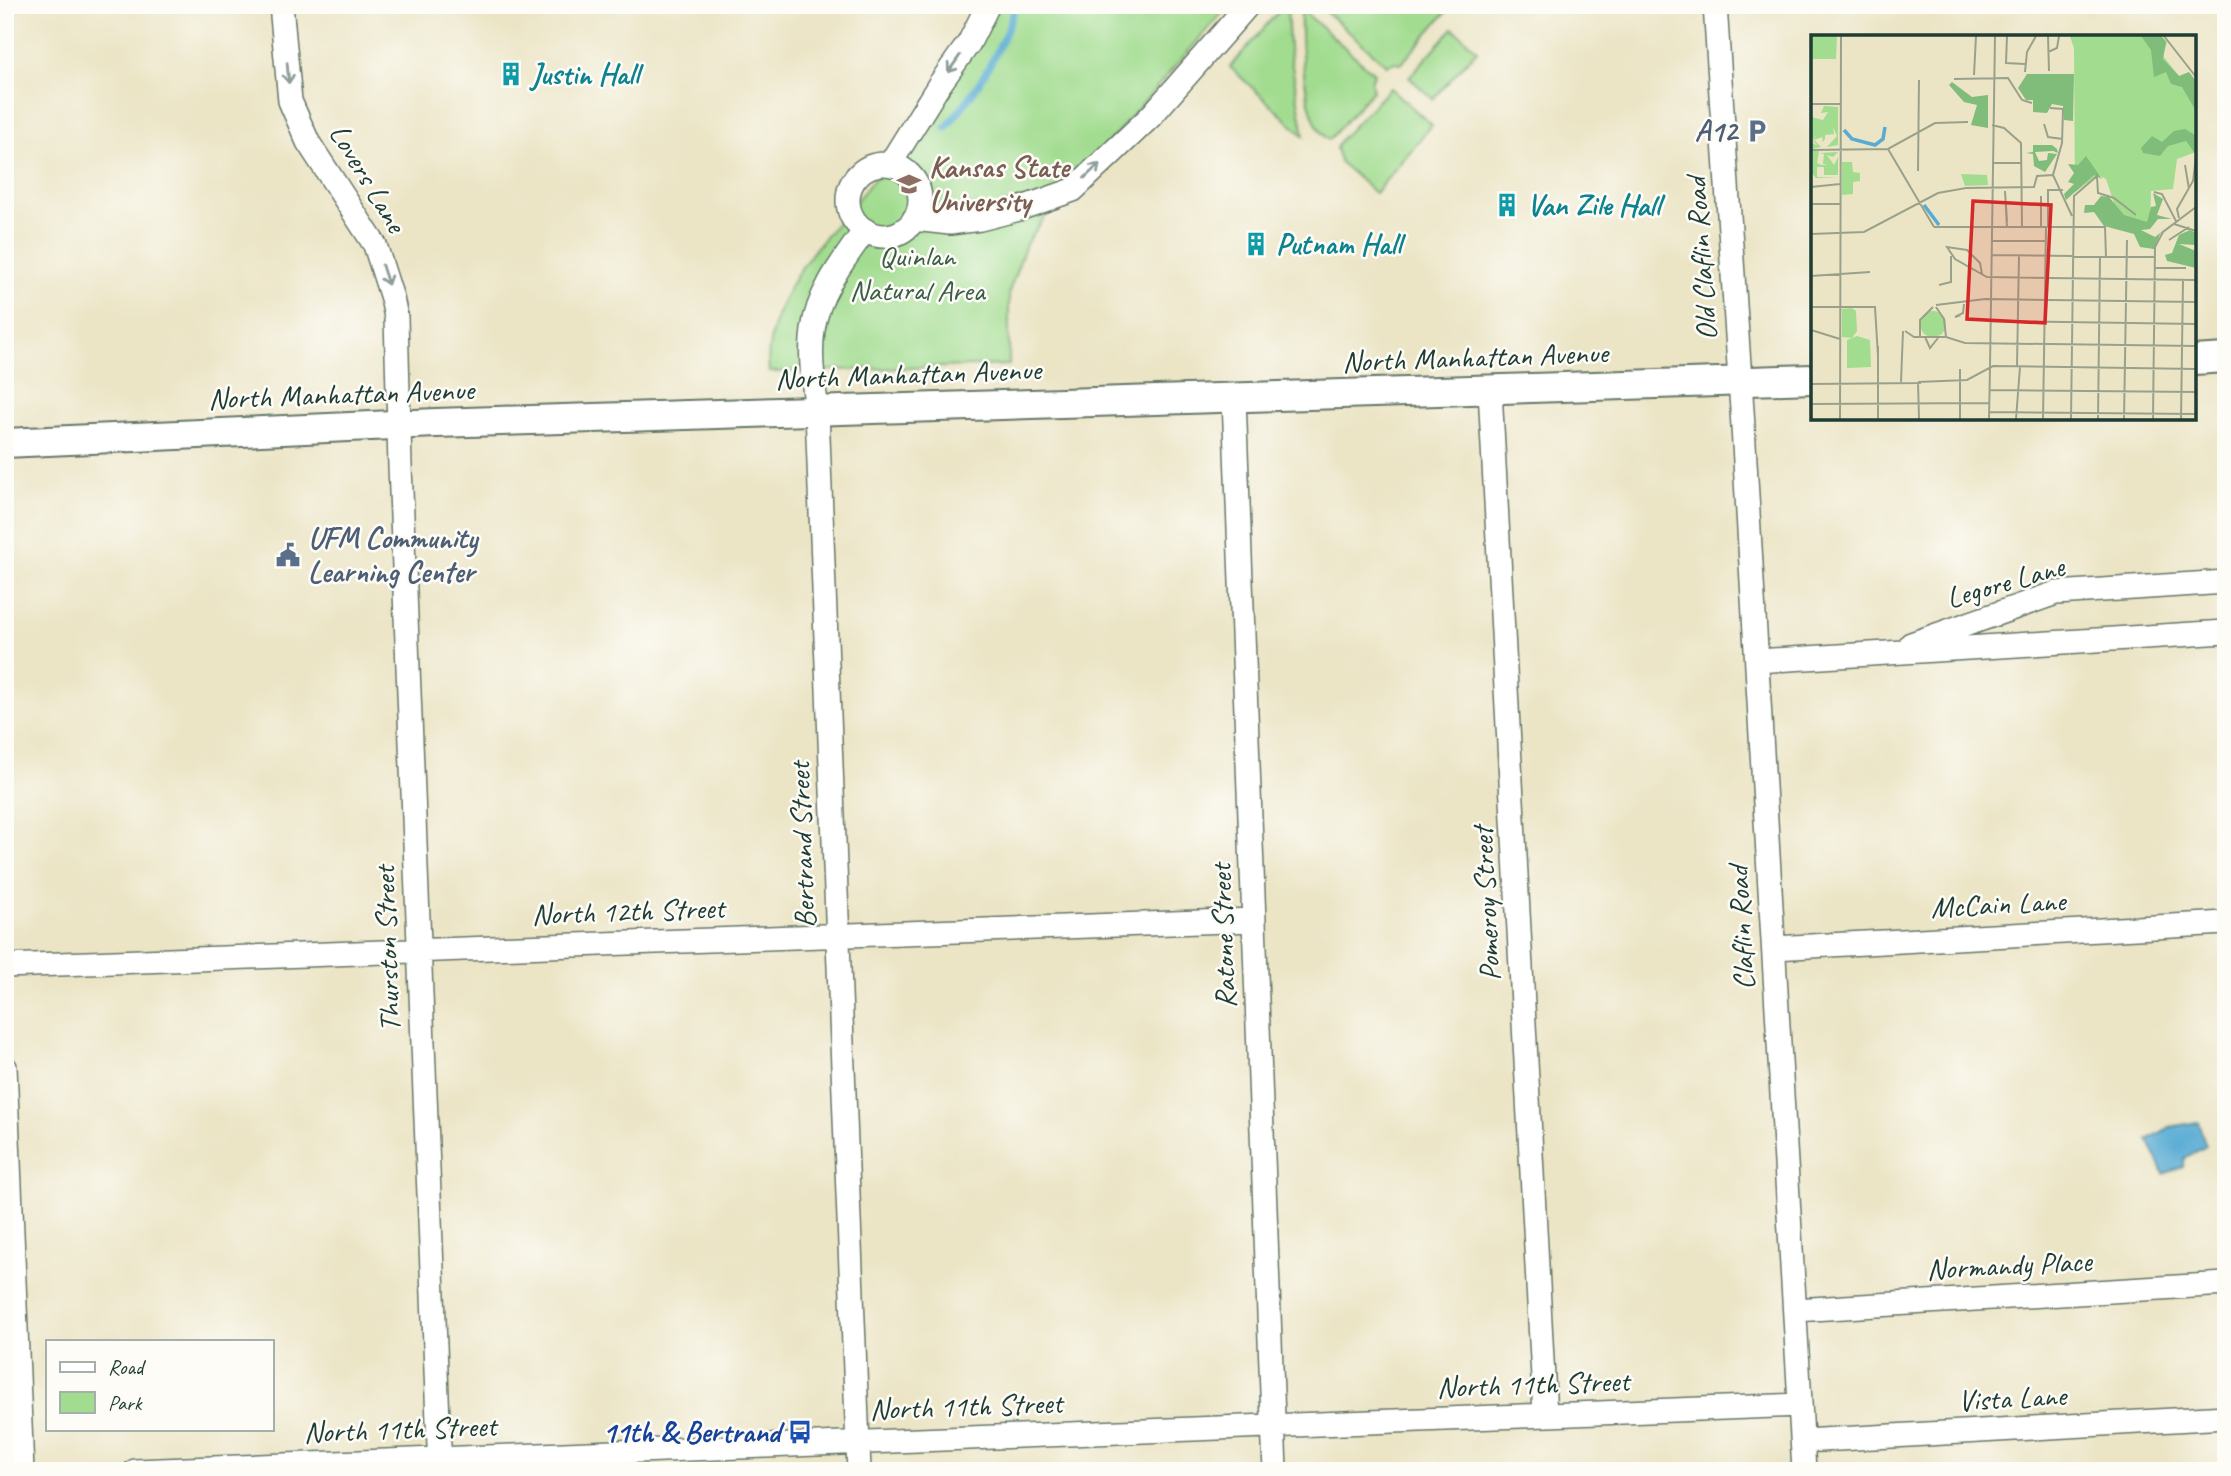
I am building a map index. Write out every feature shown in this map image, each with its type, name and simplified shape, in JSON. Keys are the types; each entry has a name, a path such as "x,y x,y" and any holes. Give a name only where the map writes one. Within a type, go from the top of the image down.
{"street":[{"name":"Lovers Lane","path":"281,5 290,101 308,142 375,245 392,298 396,317 400,425"},
{"path":"890,164 939,85 969,43 988,5"},
{"path":"914,219 950,223 980,219 1073,190 1151,116 1248,5"},
{"name":"Old Claflin Road","path":"1715,5 1740,382"},
{"path":"890,164 901,168 916,184 919,195 919,207 914,219 896,234 884,236 865,230 853,219 849,207 848,195 852,183 869,167 890,164"},
{"name":"Bertrand Street","path":"859,1471 813,330 834,274 865,230"},
{"path":"2196,360 2226,358"},
{"name":"North Manhattan Avenue","path":"5,443 400,425 1811,379"},
{"name":"Claflin Road","path":"1740,382 1804,1471"},
{"name":"Pomeroy Street","path":"1490,390 1545,1415"},
{"name":"Ratone Street","path":"1234,398 1275,1471"},
{"name":"Thurston Street","path":"400,425 440,1465"},
{"name":"Legore Lane","path":"1888,653 2056,593 2226,582"},
{"name":"Legore Lane","path":"1757,661 2226,632"},
{"name":"North 12th Street","path":"5,966 1254,920"},
{"name":"McCain Lane","path":"1774,948 2226,923"},
{"path":"5,1067 22,1471"},
{"name":"Normandy Place","path":"1795,1310 2226,1284"},
{"name":"North 11th Street","path":"135,1471 440,1465 858,1442 1800,1405"},
{"name":"Vista Lane","path":"1803,1441 2226,1417"}],"green space":[{"name":"Quinlan Natural Area","path":"997,5 1229,5 1052,207 1026,244 1009,292 1009,365 769,372 770,343 775,323 795,278 818,245 898,147"},
{"path":"1284,5 1287,5 1289,48 1304,136 1230,67"},
{"path":"1318,5 1438,5 1446,12 1401,64 1395,62 1387,65"},
{"path":"1301,9 1374,73 1371,83 1373,90 1329,140 1320,131 1308,99 1301,40"},
{"path":"1453,28 1477,50 1433,99 1409,77"},
{"path":"1390,88 1432,125 1375,193 1340,162 1336,148 1340,140"}],"water":[{"path":"2198,1122 2206,1146 2185,1158 2183,1167 2164,1174 2148,1140 2170,1127"}],"waterway":[{"path":"946,128 987,70 1016,5"}],"place":[{"name":"Justin Hall","path":"511,74"},
{"name":"A12","path":"1757,131"},
{"name":"Kansas State University","path":"909,184"},
{"name":"Van Zile Hall","path":"1507,205"},
{"name":"Putnam Hall","path":"1256,244"},
{"name":"UFM Community Learning Center","path":"288,555"},
{"name":"11th & Bertrand","path":"800,1432"}]}
